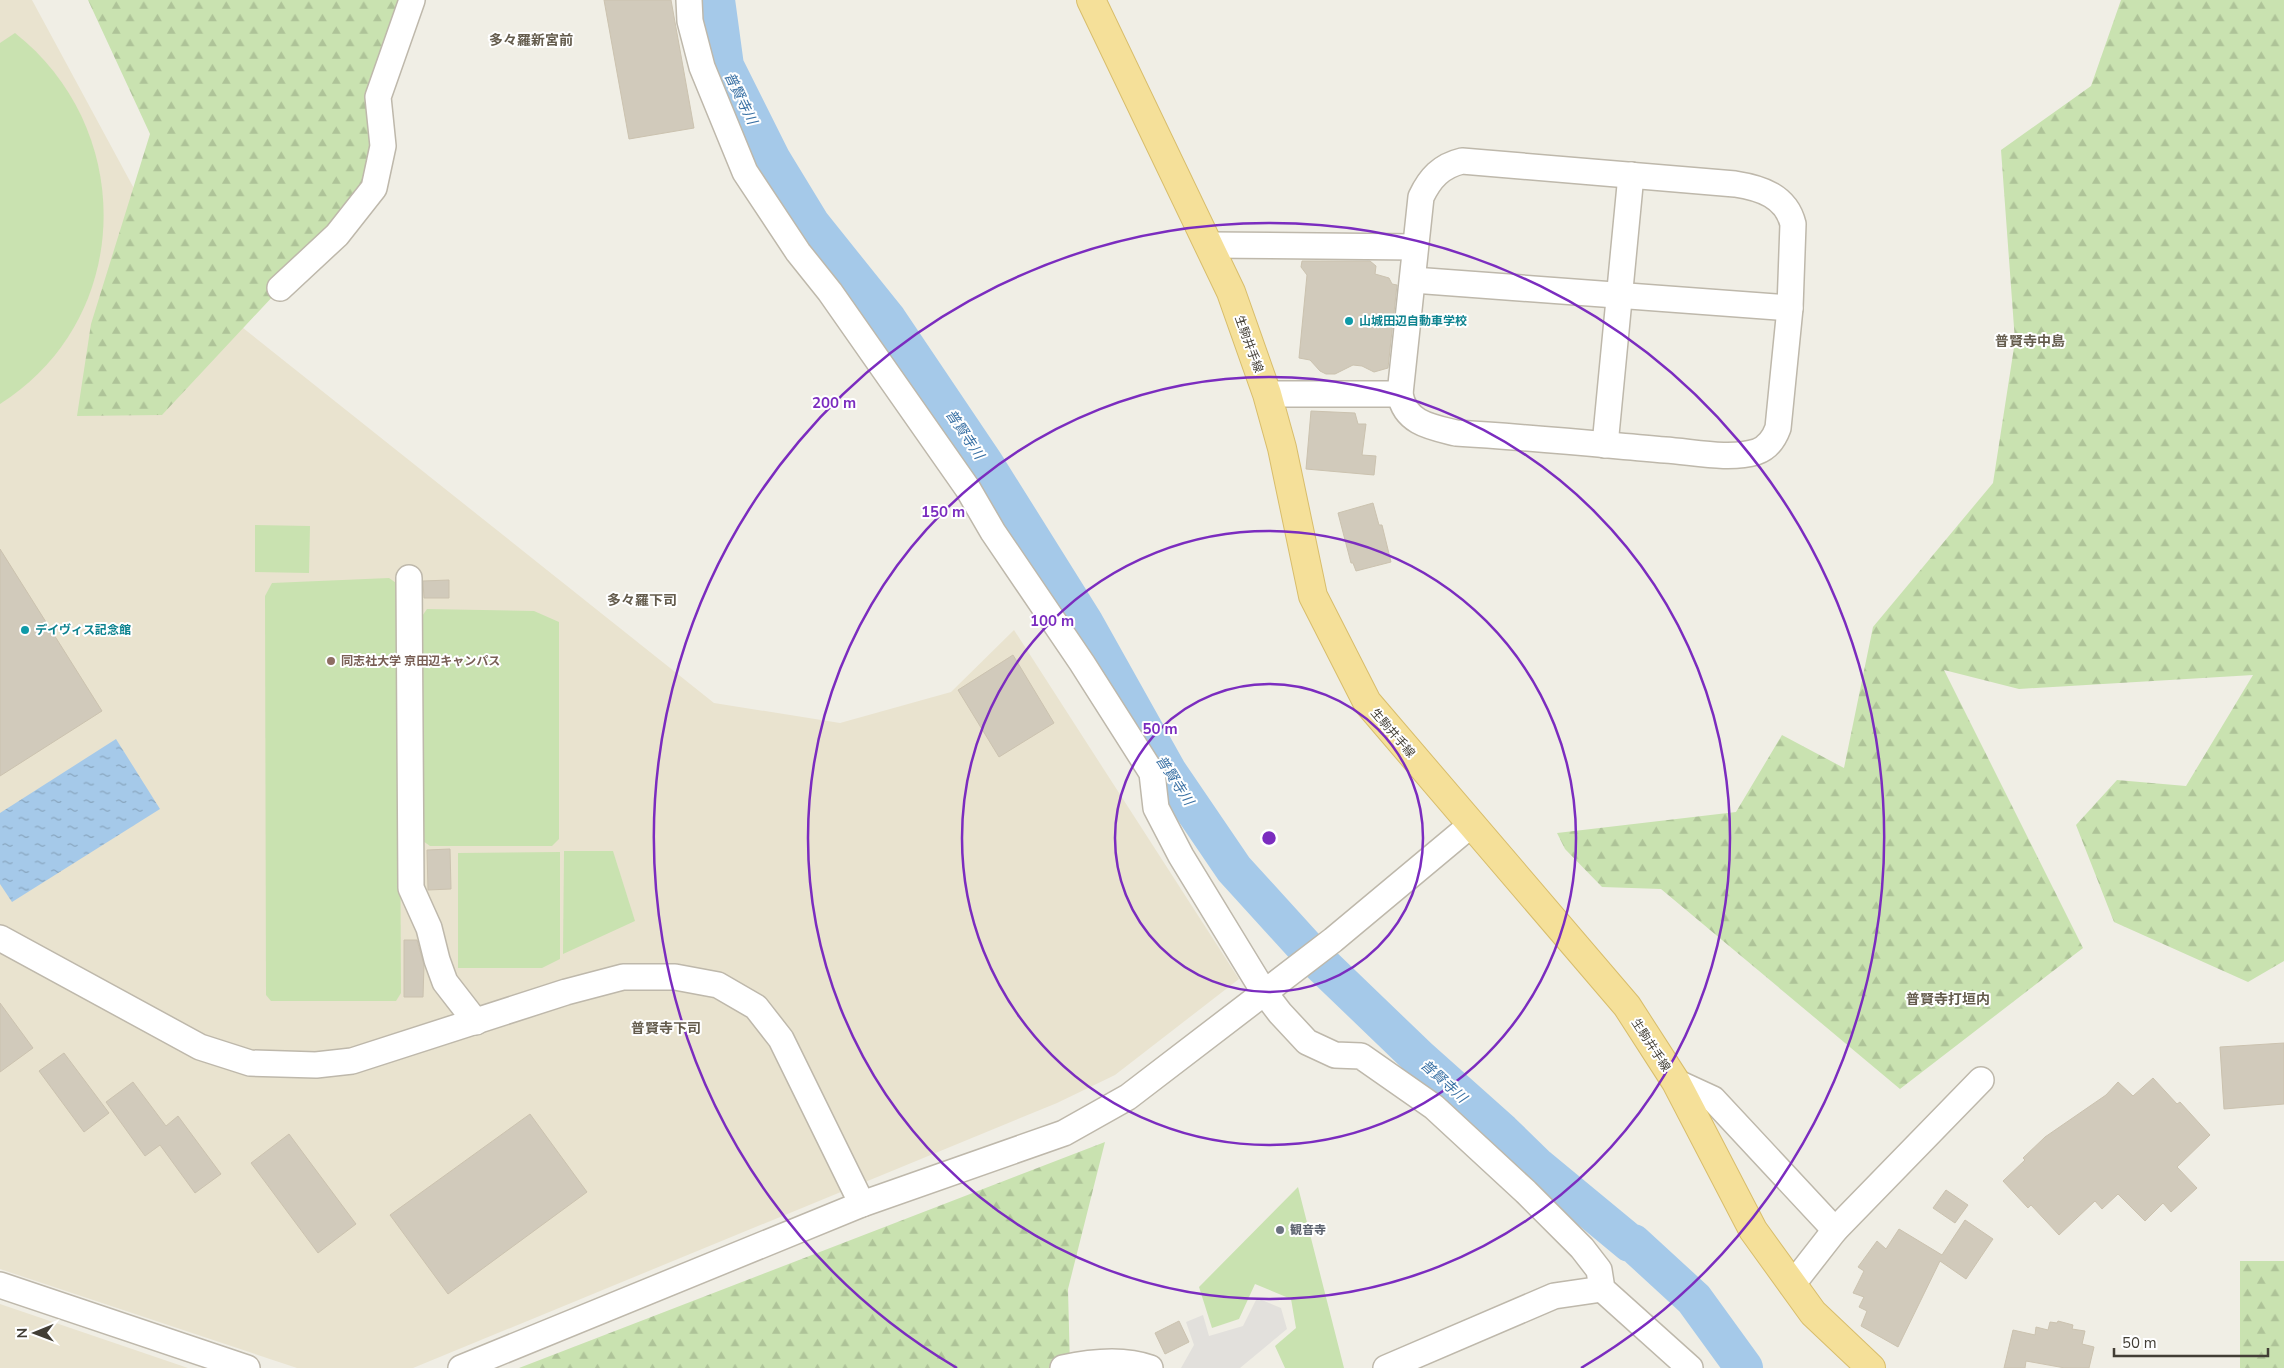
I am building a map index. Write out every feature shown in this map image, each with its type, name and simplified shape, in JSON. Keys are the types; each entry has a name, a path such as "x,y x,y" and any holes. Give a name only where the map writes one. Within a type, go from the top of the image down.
{"main road":[{"name":"生駒井手線","path":"1091,0 1210,245 1230,292 1267,394 1282,448 1313,596 1367,702 1627,1006 1676,1082 1753,1230 1813,1314 1871,1368"}],"street":[{"path":"280,288 337,234 374,188 382,146 378,96 412,0"},
{"path":"689,0 690,21 702,67 745,172 798,252 830,292 968,489 994,532 1082,663 1152,773 1156,808 1176,848 1270,988 1280,1013 1307,1042 1335,1055 1361,1056 1434,1107 1526,1192 1582,1248 1599,1270 1602,1289 1690,1368"},
{"path":"1475,161 1631,175 1745,186 1767,192 1790,212 1793,224 1790,308 1778,428 1775,436 1764,449 1744,454 1721,454 1444,430 1414,419 1407,413 1402,404 1400,394 1415,247 1419,206 1424,189 1435,174 1454,163 1475,161"},
{"path":"1605,445 1631,175"},
{"path":"1210,245 1415,247"},
{"path":"1413,280 1790,308"},
{"path":"1267,394 1400,394"},
{"path":"409,578 411,888 429,928 444,982 476,1022"},
{"path":"461,1368 862,1204 1064,1133 1128,1098 1333,940 1472,824"},
{"path":"0,938 200,1047 250,1063 316,1066 352,1061 566,992 622,977 675,977 718,985 756,1007 780,1038 862,1204"},
{"path":"1792,1285 1835,1230 1981,1080"},
{"path":"1676,1082 1713,1098 1835,1230"},
{"path":"0,1285 247,1368"},
{"path":"1386,1368 1554,1296 1602,1289"},
{"path":"1063,1368 1088,1363 1138,1364 1150,1368"}],"shaded area":[{"name":"同志社大学 京田辺キャンパス","path":"0,0 32,0 184,281 714,703 840,723 951,692 1014,630 1239,979 1115,1075 1057,1103 413,1368 297,1368 0,1269"},
{"path":"1257,1298 1281,1308 1287,1329 1240,1368 1181,1368 1194,1345 1186,1322 1203,1315 1209,1336 1243,1326"},
{"path":"0,1304 188,1368 0,1368"}],"green space":[{"path":"88,0 412,0 378,96 374,188 162,415 77,416 91,324 150,134"},
{"path":"2121,0 2284,0 2284,961 2248,982 2114,922 2076,825 2117,780 2186,786 2253,675 2019,689 1944,670 2083,948 1900,1089 1661,889 1602,887 1565,849 1557,833 1736,812 1782,735 1844,768 1873,627 1993,483 2015,341 2001,150 2091,86"},
{"path":"15,33 55,73 83,120 99,170 104,223 96,275 76,324 44,368 0,404 0,43"},
{"path":"255,525 310,526 309,573 255,572"},
{"path":"389,578 399,585 401,993 396,1001 271,1001 266,995 265,596 272,583"},
{"path":"427,609 534,611 559,622 559,839 552,846 430,846 423,841 420,619"},
{"path":"564,851 613,851 635,921 563,954"},
{"path":"560,852 560,959 542,968 458,968 458,853"},
{"path":"1105,1142 1068,1289 1070,1368 519,1368"},
{"path":"1298,1187 1344,1368 1285,1368 1275,1346 1296,1328 1291,1299 1255,1284 1239,1319 1212,1328 1199,1287"},
{"path":"2240,1261 2284,1261 2284,1368 2240,1368"}],"water":[{"path":"116,739 160,809 12,902 0,884 0,813"}],"building":[{"path":"604,0 671,0 694,128 629,139"},
{"name":"山城田辺自動車学校","path":"1302,261 1370,261 1376,266 1375,274 1389,278 1392,284 1397,285 1388,368 1374,372 1362,366 1353,365 1335,374 1326,374 1320,371 1310,360 1299,358 1307,275 1301,267"},
{"path":"1311,411 1355,413 1358,424 1366,424 1362,455 1376,456 1374,475 1306,469"},
{"path":"1373,503 1379,525 1382,525 1391,562 1356,571 1353,563 1351,563 1338,513"},
{"name":"デイヴィス記念館","path":"0,549 102,711 0,776"},
{"path":"449,580 449,598 424,598 423,581"},
{"path":"1013,655 1054,723 999,757 958,690"},
{"path":"450,849 451,889 428,890 427,850"},
{"path":"404,940 417,940 424,965 423,997 404,997"},
{"path":"0,1003 33,1048 0,1072"},
{"path":"2284,1043 2284,1104 2224,1109 2220,1047"},
{"path":"64,1053 109,1113 84,1132 39,1071"},
{"path":"2153,1078 2177,1104 2180,1102 2210,1135 2177,1167 2197,1188 2171,1212 2163,1203 2145,1221 2118,1194 2102,1209 2095,1201 2059,1235 2031,1205 2028,1208 2003,1181 2045,1137 2106,1095 2118,1082 2133,1096"},
{"path":"133,1082 166,1126 178,1116 221,1174 195,1193 160,1145 145,1156 106,1102"},
{"path":"530,1114 587,1192 448,1294 390,1215"},
{"path":"289,1134 356,1224 318,1253 251,1163"},
{"path":"1946,1190 1968,1205 1955,1223 1933,1208"},
{"path":"1965,1220 1993,1239 1966,1279 1940,1261 1898,1347 1861,1326 1867,1311 1859,1307 1864,1297 1853,1293 1864,1271 1858,1267 1877,1241 1886,1249 1899,1229 1942,1255"},
{"path":"1179,1321 1189,1342 1165,1354 1155,1333"},
{"path":"2058,1321 2073,1325 2072,1329 2085,1331 2082,1344 2094,1347 2089,1368 2065,1368 2026,1361 2025,1368 2004,1368 2013,1330 2035,1335 2036,1327 2048,1330 2050,1322 2057,1323"}],"waterway":[{"name":"普賢寺川","path":"716,0 725,66 772,160 811,224 888,320 985,464 1084,622 1168,772 1234,869 1315,958 1419,1058 1538,1167 1630,1243 1633,1243 1694,1299 1744,1368"}],"place":[{"name":"山城田辺自動車学校","path":"1349,321"},
{"name":"デイヴィス記念館","path":"25,630"},
{"name":"同志社大学 京田辺キャンパス","path":"331,661"},
{"name":"観音寺","path":"1280,1230"}],"district":[{"name":"多々羅新宮前","path":"531,40"},
{"name":"普賢寺中島","path":"2030,341"},
{"name":"多々羅下司","path":"642,600"},
{"name":"普賢寺打垣内","path":"1948,999"},
{"name":"普賢寺下司","path":"666,1028"}]}
